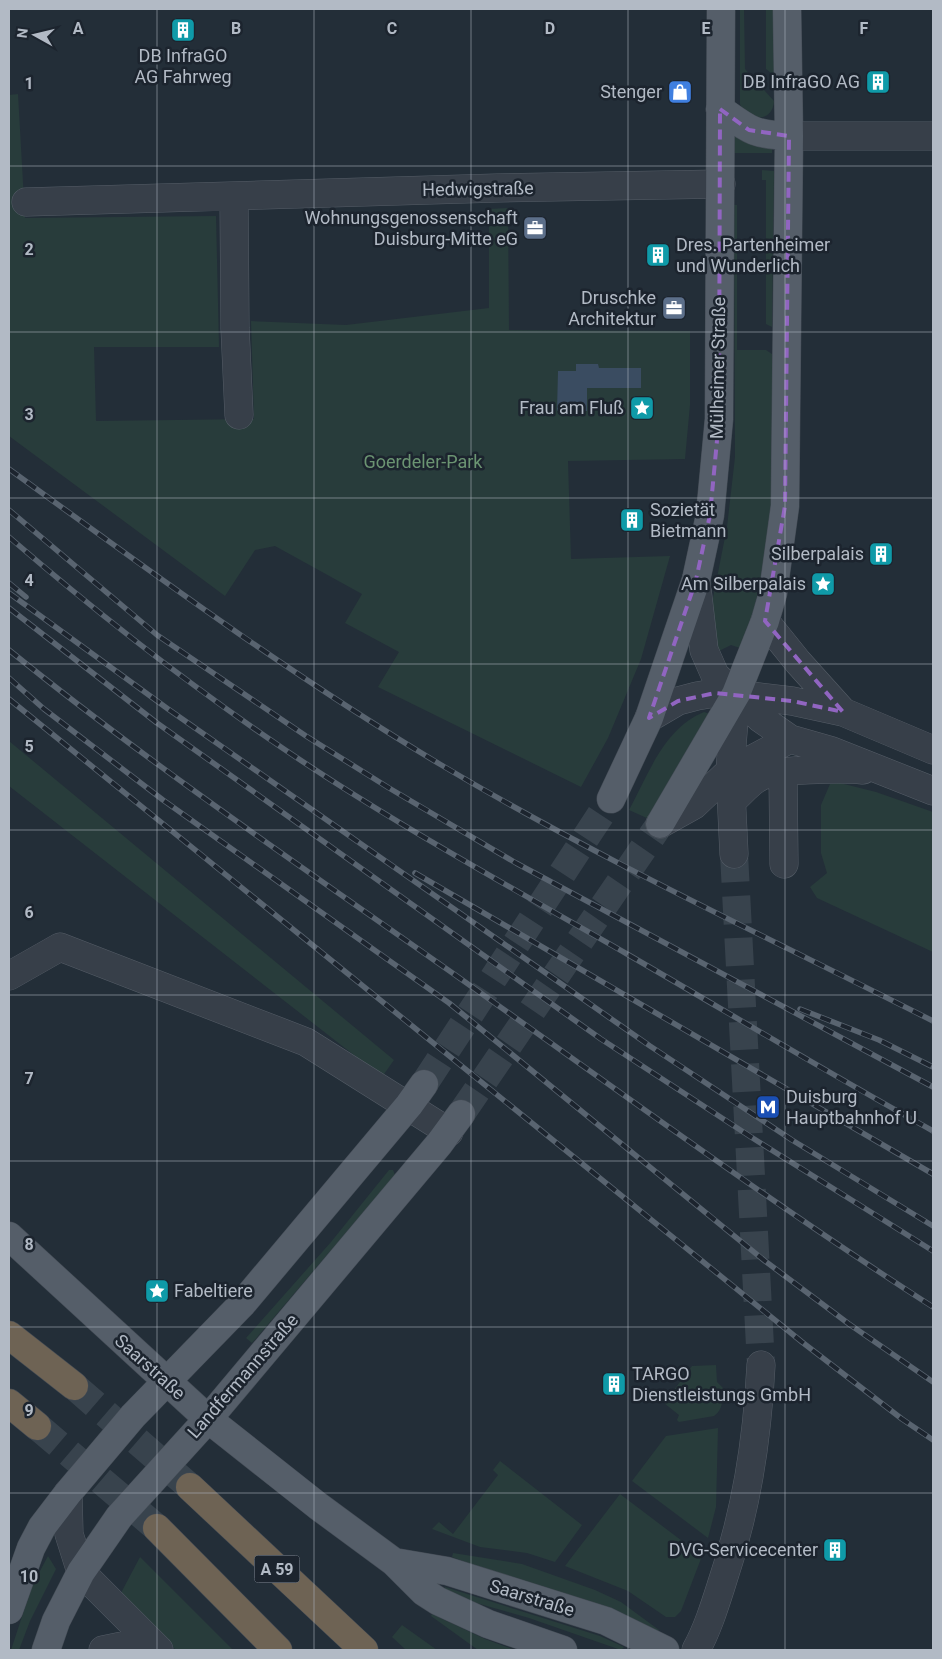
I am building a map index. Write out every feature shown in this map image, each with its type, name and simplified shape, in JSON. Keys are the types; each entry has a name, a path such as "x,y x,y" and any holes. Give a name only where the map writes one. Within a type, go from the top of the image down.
{"highway":[{"path":"9,1335 74,1386"},
{"path":"9,1403 37,1426"},
{"name":"A 59","path":"190,1488 364,1650"},
{"path":"157,1528 278,1650"}],"main road":[{"name":"Mülheimer Straße","path":"649,718 696,580 710,515 719,419 721,9"},
{"path":"660,824 736,694 765,621 773,593 785,506 789,136 787,9"},
{"path":"720,108 749,130 764,135 789,136"},
{"path":"611,799 649,718"},
{"path":"9,1610 31,1548 42,1527 68,1493 133,1416 242,1304 416,1095"},
{"name":"Landfermannstraße","path":"46,1650 56,1622 81,1572 119,1517 208,1419 455,1123"},
{"name":"Saarstraße","path":"9,1236 208,1419 318,1506 394,1562 424,1592 438,1601 488,1624 563,1650"},
{"name":"Saarstraße","path":"394,1562 447,1570 606,1621 665,1650"}],"street":[{"path":"789,136 933,136"},
{"name":"Hedwigstraße","path":"26,202 721,184"},
{"path":"234,196 235,328 239,415"},
{"path":"696,580 704,650 715,675 760,718 790,739 832,750 879,771 933,791"},
{"path":"765,621 843,712"},
{"path":"734,854 730,771 736,694"},
{"path":"649,718 678,701 697,696 736,694 792,701 843,712 933,750"},
{"path":"660,824 694,805 730,771 790,739"},
{"path":"732,801 759,777 842,768 879,771"},
{"path":"783,773 784,864"},
{"path":"9,976 60,947 306,1042 416,1095 455,1123"},
{"path":"696,1650 706,1631 745,1508 756,1434 761,1366"},
{"path":"68,1493 69,1534 81,1572 159,1650"},
{"path":"103,1650 132,1644 159,1650"}],"highlighted area":[{"path":"720,109 749,130 789,136 785,506 765,621 843,712 792,701 715,693 678,701 649,718 696,580 710,515 719,419"}],"green space":[{"path":"740,9 744,9 745,69 774,101 771,112 759,118 744,114 740,104"},
{"path":"766,9 775,9 775,76 766,69"},
{"name":"Goerdeler-Park","path":"18,94 25,218 216,216 219,347 94,347 96,421 254,419 251,321 346,325 489,308 489,209 508,208 509,330 690,331 690,405 685,459 568,461 571,559 670,556 641,659 608,738 581,787 378,687 399,652 345,623 362,594 275,546 255,550 225,596 9,436 9,95"},
{"path":"732,130 750,143 772,148 772,153 732,153"},
{"path":"762,170 774,171 772,327 766,324 766,180 762,180"},
{"path":"734,205 737,205 737,350 766,350 772,354 772,498 764,567 743,649 731,645 717,652 711,608 727,527 735,457"},
{"path":"704,712 710,714 649,819 629,810 651,768 668,741 690,719"},
{"path":"9,741 394,1060 382,1077 9,786"},
{"path":"840,783 876,792 933,812 933,952 817,898 810,887 827,873 821,853 821,805 830,784"},
{"path":"389,1170 393,1170 395,1175 252,1343 246,1338 331,1242"},
{"path":"716,1365 717,1382 723,1388 722,1404 719,1410 714,1416 679,1422 677,1420 679,1415 664,1403 692,1366"},
{"path":"718,1428 716,1507 708,1538 632,1481 666,1436"},
{"path":"500,1461 582,1525 555,1562 527,1553 480,1547 432,1529 439,1522 453,1534 498,1475 493,1470"},
{"path":"620,1494 702,1556 681,1611 675,1617 666,1617 628,1591 565,1566"},
{"path":"453,1553 522,1564 595,1590 621,1602 659,1630 657,1633 452,1557"},
{"path":"48,1556 56,1569 30,1621 19,1650 11,1650 32,1586"},
{"path":"140,1557 233,1650 176,1650 121,1598 122,1591"},
{"path":"445,1587 600,1636 624,1647 621,1650 529,1618 462,1599 443,1591"},
{"path":"432,1614 485,1639 515,1650 478,1650 431,1616"},
{"path":"402,1625 437,1650 406,1650 392,1637"}],"water":[{"path":"576,364 598,364 599,368 641,368 641,388 587,388 587,411 557,411 558,371 576,371"}],"tunnel":[{"path":"424,1084 611,799"},
{"path":"461,1114 660,824"},
{"path":"734,854 761,1365"},
{"path":"74,1386 190,1487"},
{"path":"37,1426 157,1528"}],"railway":[{"path":"9,469 169,585 277,660 443,766 503,801 624,866 933,1021"},
{"path":"9,510 157,635 306,736 389,788 516,863 933,1087"},
{"path":"9,537 101,614 197,687 262,734 351,793 442,848 933,1131"},
{"path":"9,583 26,597"},
{"path":"9,593 168,709 650,1046 792,1140 933,1226"},
{"path":"9,608 157,723 601,1039 751,1137 933,1251"},
{"path":"9,650 117,734 227,815 750,1184 933,1307"},
{"path":"9,678 44,709 163,800 449,1003 765,1261 849,1324 933,1382"},
{"path":"9,699 802,1342 902,1419 933,1440"},
{"path":"415,873 933,1174"},
{"path":"800,1009 879,1040 933,1067"}],"place":[{"name":"DB InfraGO AG Fahrweg","path":"183,30"},
{"name":"DB InfraGO AG","path":"878,82"},
{"name":"Stenger","path":"680,92"},
{"name":"Wohnungsgenossenschaft Duisburg-Mitte eG","path":"535,228"},
{"name":"Dres. Partenheimer und Wunderlich","path":"658,255"},
{"name":"Druschke Architektur","path":"674,308"},
{"name":"Frau am Fluß","path":"642,408"},
{"name":"Sozietät Bietmann","path":"632,520"},
{"name":"Silberpalais","path":"881,554"},
{"name":"Am Silberpalais","path":"823,584"},
{"name":"Duisburg Hauptbahnhof U","path":"768,1107"},
{"name":"Fabeltiere","path":"157,1291"},
{"name":"TARGO Dienstleistungs GmbH","path":"614,1384"},
{"name":"DVG-Servicecenter","path":"835,1550"}]}
